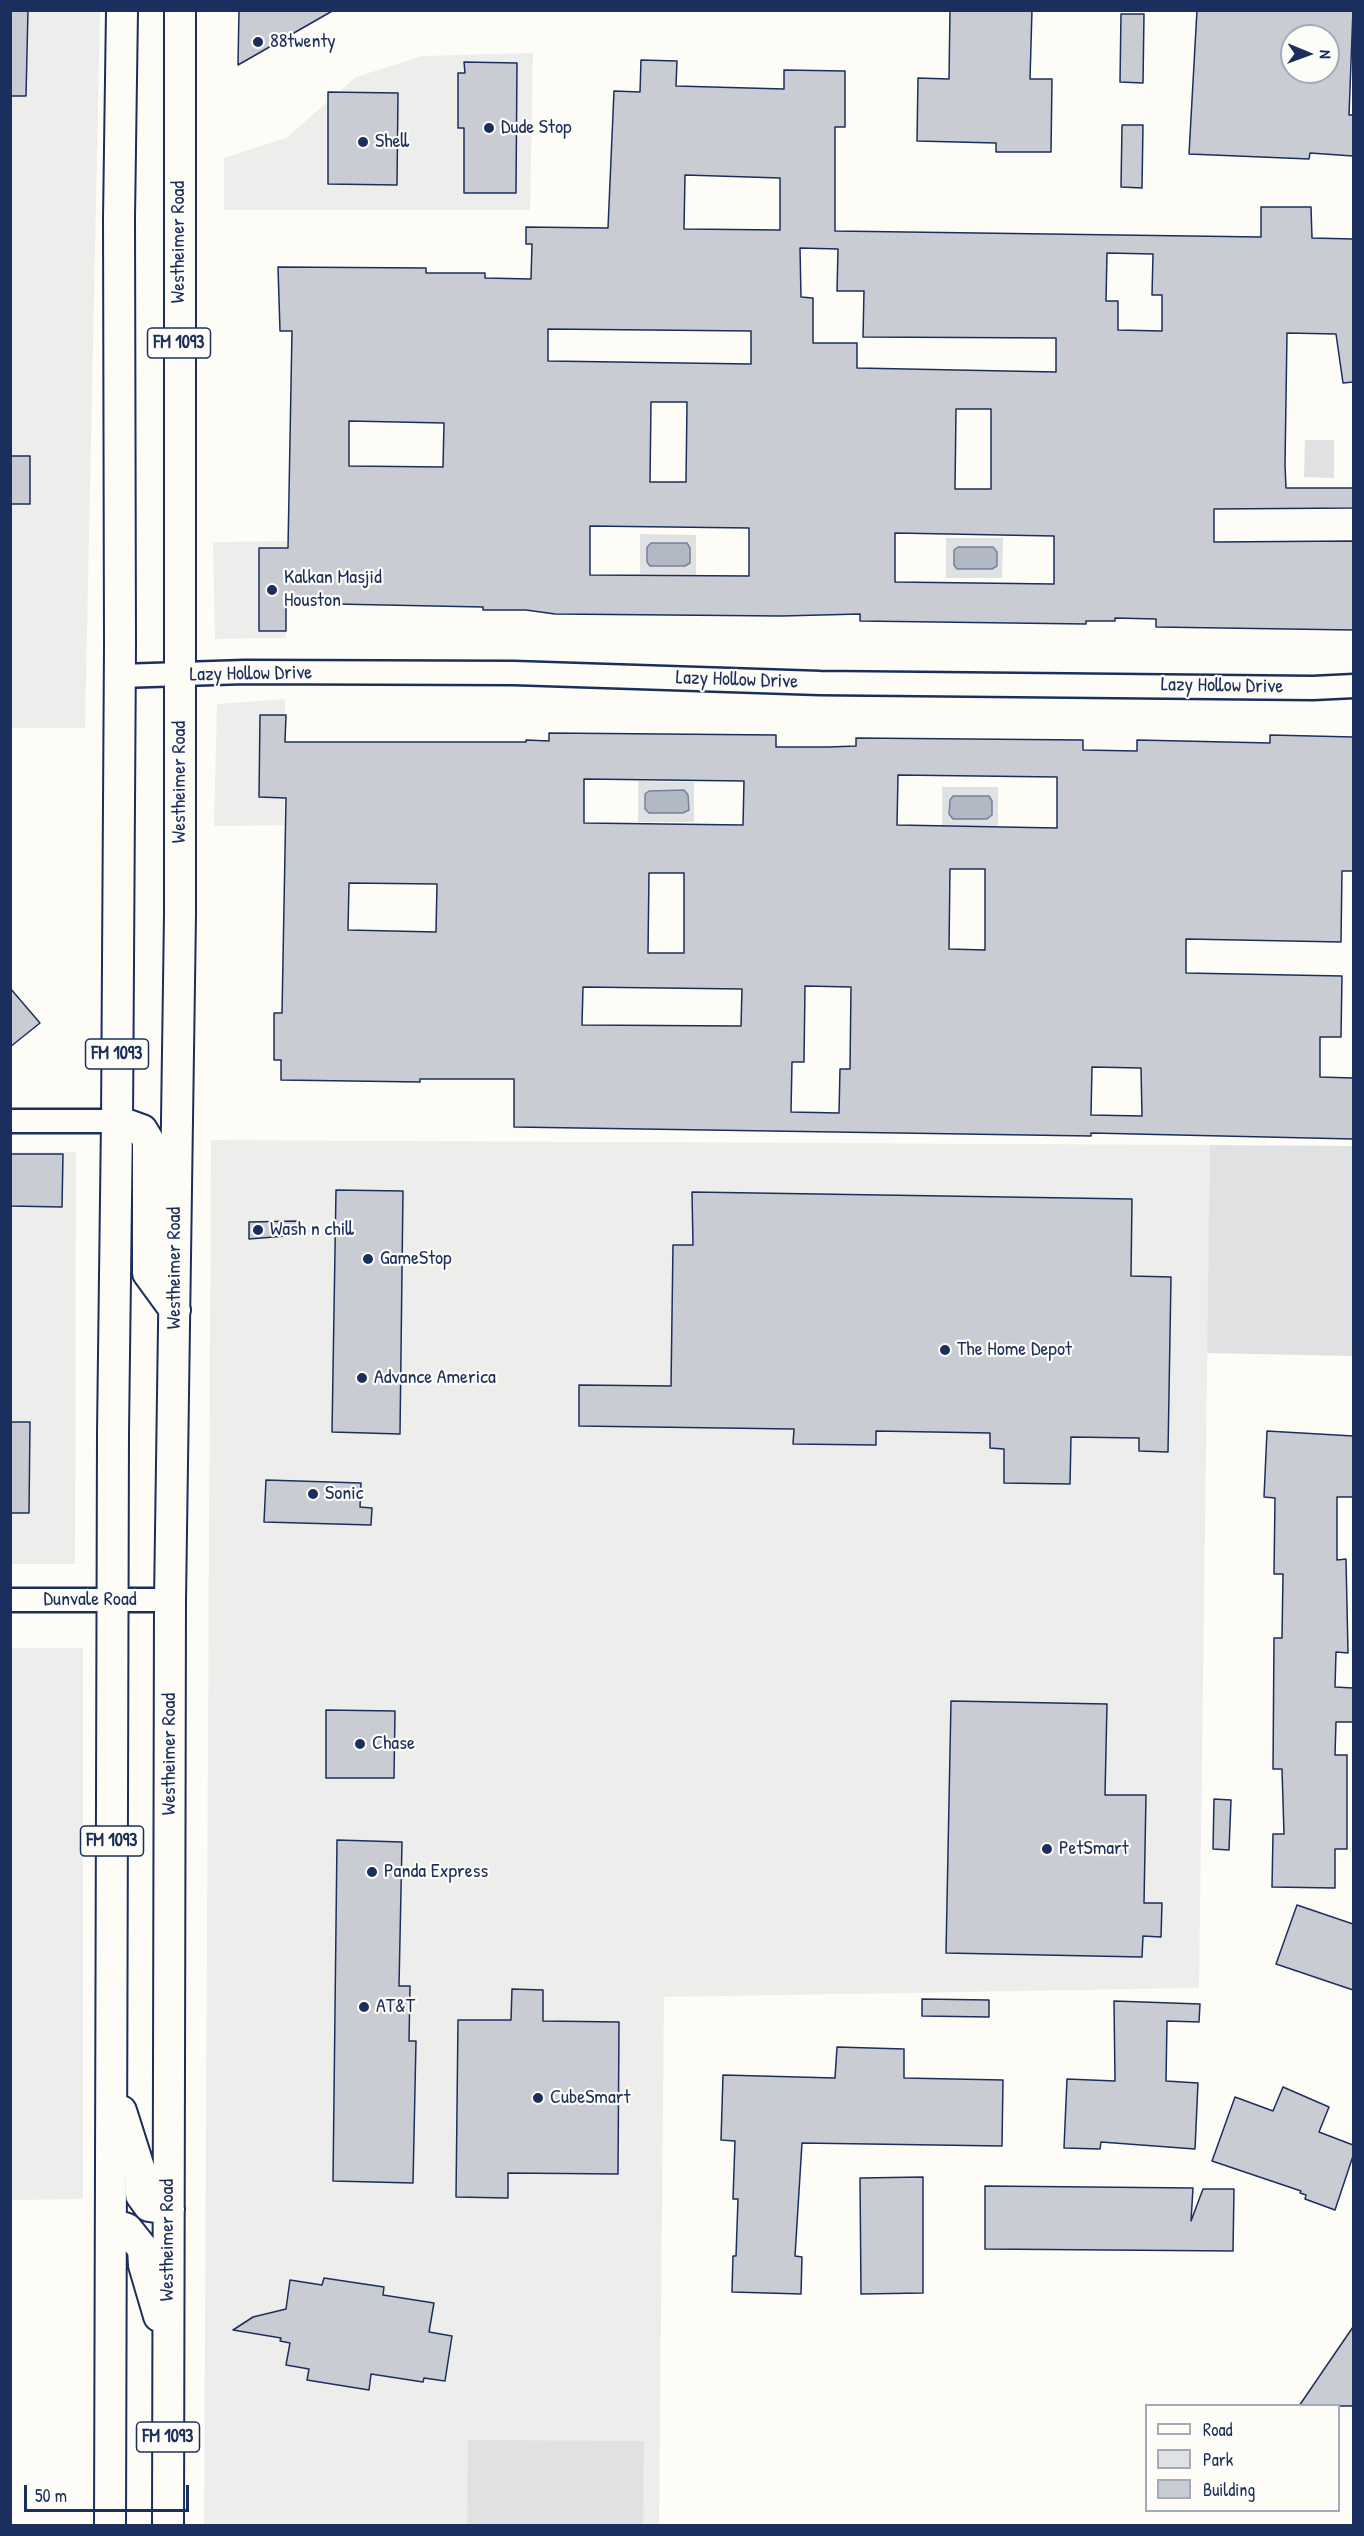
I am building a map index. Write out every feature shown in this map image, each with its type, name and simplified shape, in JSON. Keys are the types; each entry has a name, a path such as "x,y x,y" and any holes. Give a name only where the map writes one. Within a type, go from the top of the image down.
{"main road":[{"name":"FM 1093","path":"110,2526 112,1600 120,676 119,218 122,10"},
{"name":"Westheimer Road","path":"168,2526 170,1600 180,915 180,10"},
{"path":"117,1121 142,1130 148,1140 148,1274 176,1310"},
{"path":"112,2082 141,2174 141,2195 149,2206 169,2209"},
{"path":"112,2224 127,2229 143,2248 144,2265 168,2348"}],"street":[{"name":"Lazy Hollow Drive","path":"120,676 245,672 502,673 820,683 1313,688 1353,686"},
{"path":"10,1121 117,1121"},
{"name":"Dunvale Road","path":"10,1600 170,1600"}],"shaded area":[{"path":"11,11 100,11 85,728 11,728"},
{"path":"533,53 530,210 224,210 224,158 286,138 356,77 422,56"},
{"path":"287,541 286,638 215,639 213,542"},
{"path":"651,543 687,543 690,548 690,563 685,566 650,566 647,562 647,547"},
{"path":"958,547 993,547 997,552 997,566 992,569 957,569 954,565 954,550"},
{"path":"285,699 284,825 214,826 217,704"},
{"path":"684,790 688,795 689,810 683,813 649,813 645,809 645,794 649,791"},
{"path":"953,796 989,796 992,801 992,815 987,819 953,819 949,814 950,800"},
{"path":"211,1140 1210,1145 1199,1988 664,1997 659,2525 204,2526"},
{"path":"10,1152 76,1152 75,1564 11,1564"},
{"path":"11,1648 83,1648 83,2199 11,2200"}],"green space":[{"path":"1305,440 1334,440 1334,478 1304,477"},
{"path":"640,534 696,535 696,575 640,574"},
{"path":"946,538 1003,538 1002,578 946,578"},
{"path":"638,781 694,782 694,822 638,822"},
{"path":"942,787 998,787 998,827 942,827"},
{"path":"1210,1145 1353,1146 1353,1356 1207,1353"},
{"path":"468,2440 644,2441 643,2525 467,2525"}],"building":[{"path":"10,10 28,10 26,96 10,96"},
{"name":"88twenty","path":"239,10 334,10 238,65"},
{"path":"950,10 1032,10 1030,79 1052,79 1051,152 996,152 996,143 917,141 918,78 949,79"},
{"path":"1197,10 1353,10 1349,115 1353,115 1353,156 1310,153 1309,159 1189,154"},
{"path":"1121,14 1144,14 1143,83 1120,82"},
{"path":"641,60 677,61 676,86 784,89 784,70 845,71 845,127 835,127 835,231 1261,237 1261,207 1311,207 1312,238 1353,239 1353,382 1343,383 1336,334 1287,333 1286,488 1353,488 1353,508 1214,509 1214,542 1353,541 1353,630 1156,627 1156,619 1115,618 1115,621 1086,621 1086,624 860,621 860,614 782,616 555,614 526,610 483,610 483,607 286,603 286,631 259,631 259,548 288,548 292,331 280,331 278,267 426,268 426,273 485,273 485,278 531,279 532,244 526,244 526,227 608,228 614,91 640,92","holes":["685,175 780,178 780,230 684,229","800,248 838,249 837,291 864,291 863,337 1056,338 1056,372 857,368 857,343 813,343 813,298 801,297","1107,253 1153,254 1152,295 1162,295 1162,331 1118,330 1118,301 1106,301","548,329 751,331 751,364 548,361","651,402 687,402 686,482 650,482","956,409 991,409 991,489 955,489","349,421 444,423 443,467 349,466","590,526 749,528 749,576 590,575","895,533 1054,536 1054,584 895,582"]},
{"name":"Dude Stop","path":"464,62 517,63 516,193 464,193 464,128 458,128 458,73 465,73"},
{"name":"Shell","path":"328,92 398,93 397,185 328,184"},
{"path":"1122,125 1143,125 1142,188 1121,187"},
{"path":"10,456 30,456 30,504 10,504"},
{"path":"260,715 286,715 285,742 526,742 526,740 549,741 549,733 776,735 776,747 856,746 856,738 1083,740 1083,750 1137,751 1137,740 1270,743 1270,735 1353,737 1353,871 1342,871 1341,942 1186,939 1186,973 1342,976 1341,1037 1320,1037 1320,1077 1353,1078 1353,1139 1091,1133 1091,1136 514,1127 514,1079 420,1079 420,1082 281,1080 281,1060 274,1060 274,1013 282,1013 286,798 259,797","holes":["898,775 1057,777 1057,828 897,825","584,779 744,781 743,825 584,823","950,869 985,869 985,950 949,949","649,873 684,873 684,953 648,953","349,883 437,884 436,932 348,930","805,986 851,987 850,1069 840,1069 839,1113 791,1112 792,1062 804,1062","583,987 742,989 741,1026 582,1025","1092,1067 1141,1068 1142,1116 1091,1115"]},
{"path":"10,988 40,1023 10,1047"},
{"path":"10,1154 63,1154 62,1207 10,1206"},
{"path":"336,1190 403,1191 400,1434 332,1432"},
{"name":"The Home Depot","path":"692,1192 1132,1199 1131,1276 1171,1277 1168,1452 1139,1451 1139,1438 1071,1437 1070,1484 1004,1483 1004,1449 990,1448 990,1433 876,1431 876,1445 793,1444 794,1429 579,1426 579,1385 671,1386 673,1245 693,1245"},
{"path":"298,1221 298,1235 249,1239 249,1222"},
{"path":"10,1422 30,1422 29,1513 10,1513"},
{"path":"1267,1431 1353,1436 1353,1497 1337,1497 1337,1560 1346,1559 1348,1653 1336,1652 1335,1687 1353,1688 1353,1722 1336,1722 1335,1755 1347,1755 1347,1849 1335,1849 1335,1888 1272,1887 1273,1834 1284,1834 1282,1769 1273,1769 1274,1638 1282,1638 1283,1574 1274,1574 1275,1498 1264,1497"},
{"path":"266,1480 361,1483 360,1507 372,1508 371,1525 264,1522"},
{"name":"PetSmart","path":"951,1701 1107,1704 1105,1795 1146,1795 1144,1903 1162,1903 1161,1937 1143,1936 1142,1957 946,1953"},
{"name":"Chase","path":"326,1710 395,1711 394,1778 326,1778"},
{"path":"1214,1799 1231,1800 1229,1850 1213,1849"},
{"path":"337,1840 402,1842 399,1986 410,1986 409,2041 416,2041 413,2183 333,2181"},
{"path":"1297,1905 1353,1924 1353,1990 1276,1964"},
{"name":"CubeSmart","path":"512,1989 543,1990 543,2021 619,2022 618,2174 508,2173 508,2198 456,2197 458,2020 511,2020"},
{"path":"922,1999 989,2000 989,2017 922,2016"},
{"path":"1114,2001 1200,2004 1199,2022 1167,2021 1166,2081 1198,2083 1195,2149 1101,2142 1100,2149 1064,2148 1067,2079 1115,2081"},
{"path":"837,2047 904,2049 904,2078 1003,2080 1002,2146 802,2143 795,2256 802,2257 801,2294 732,2292 738,2199 733,2199 735,2141 721,2140 723,2075 835,2078"},
{"path":"1283,2087 1329,2107 1319,2132 1353,2145 1353,2156 1335,2210 1305,2199 1306,2195 1300,2193 1301,2191 1212,2161 1235,2097 1273,2111"},
{"path":"923,2177 923,2293 861,2294 860,2178"},
{"path":"985,2186 1193,2188 1191,2221 1203,2189 1234,2189 1233,2251 985,2249"},
{"path":"324,2278 384,2287 383,2295 434,2303 429,2332 452,2336 445,2381 424,2378 423,2382 371,2374 369,2390 307,2380 309,2369 286,2365 290,2343 280,2341 281,2338 233,2330 253,2317 286,2309 290,2280 322,2285"},
{"path":"1353,2327 1353,2406 1300,2404"}],"place":[{"name":"88twenty","path":"258,42"},
{"name":"Dude Stop","path":"489,128"},
{"name":"Shell","path":"363,142"},
{"name":"Kalkan Masjid Houston","path":"272,590"},
{"name":"Wash n chill","path":"258,1230"},
{"name":"GameStop","path":"368,1259"},
{"name":"The Home Depot","path":"945,1350"},
{"name":"Advance America","path":"362,1378"},
{"name":"Sonic","path":"313,1494"},
{"name":"Chase","path":"360,1744"},
{"name":"PetSmart","path":"1047,1849"},
{"name":"Panda Express","path":"372,1872"},
{"name":"AT&T","path":"364,2007"},
{"name":"CubeSmart","path":"538,2098"}]}
